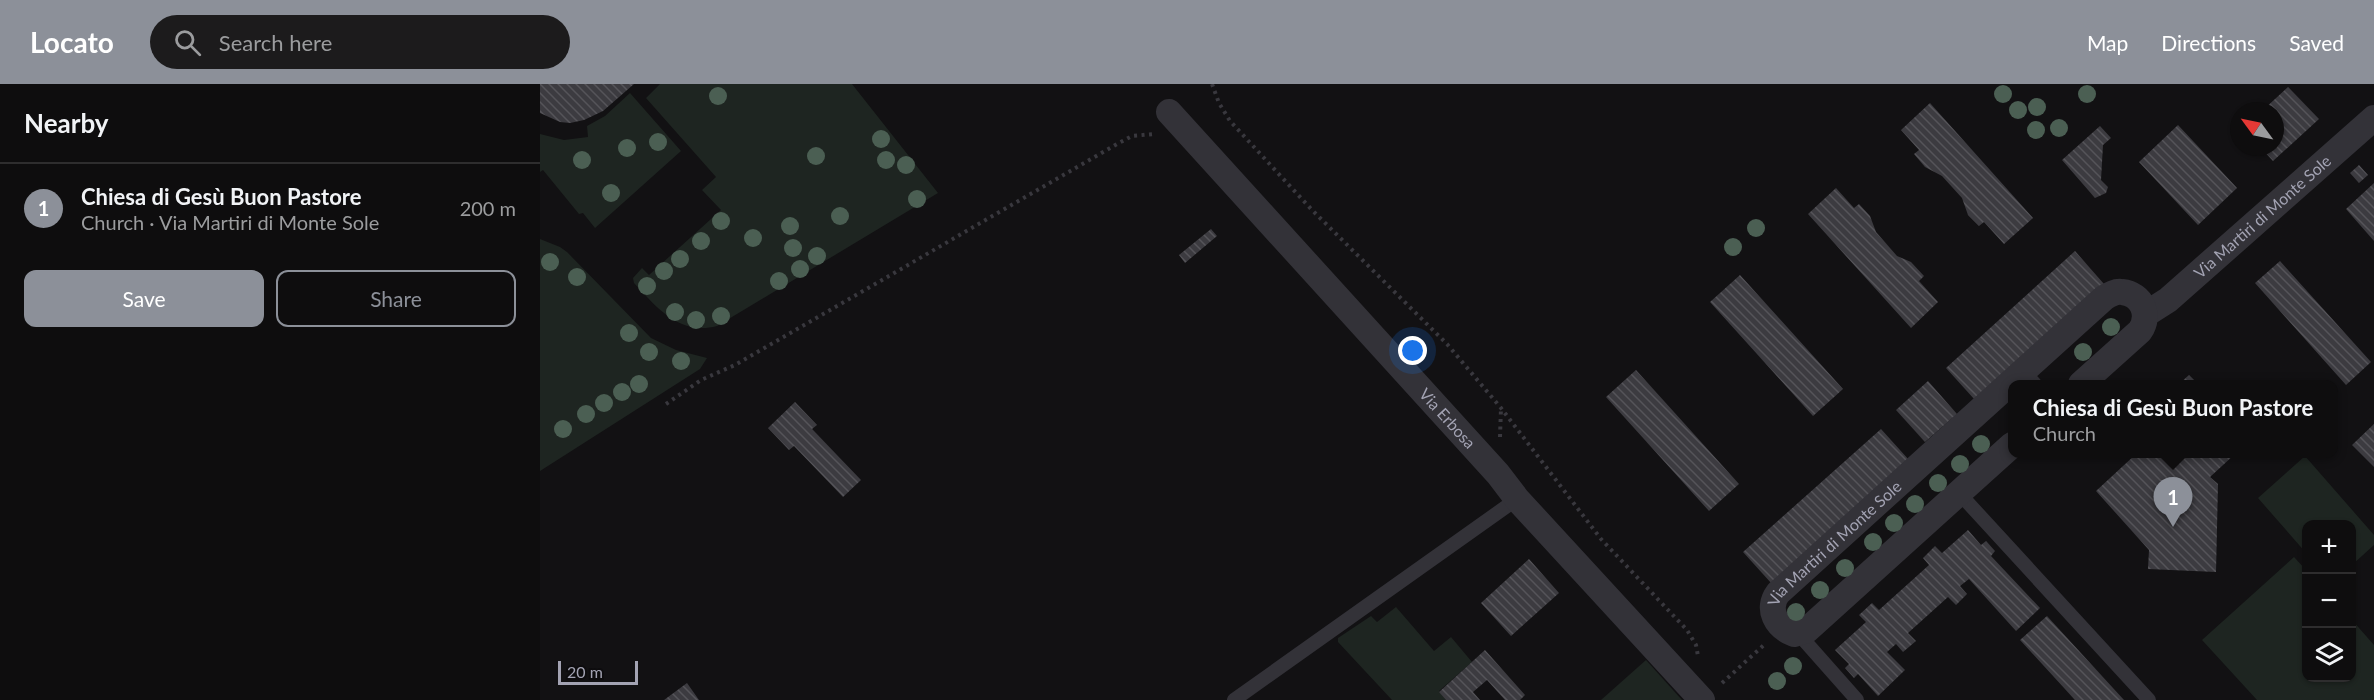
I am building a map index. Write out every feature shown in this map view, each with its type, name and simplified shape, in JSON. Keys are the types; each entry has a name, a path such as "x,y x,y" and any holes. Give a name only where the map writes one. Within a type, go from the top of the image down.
{"street":[{"name":"Via Erbosa","path":"1169,111 1498,474 1517,499 1704,690"},
{"name":"Via Martiri di Monte Sole","path":"2146,314 2168,300 2374,118"},
{"name":"Via Martiri di Monte Sole","path":"2029,378 2104,298 2121,291 2131,295 2142,305 2146,314 2145,323 2140,331 2085,380"},
{"name":"Via Martiri di Monte Sole","path":"1801,634 1788,632 1773,614 1772,601 1778,593 2008,396"},
{"path":"1801,634 2008,449"}],"lane":[{"path":"1959,493 2149,700"},
{"path":"1234,700 1517,499"},
{"path":"1801,634 1857,700"}],"path":[{"path":"1212,84 1219,103 1230,120 1312,210 1447,344 1501,408 1601,539 1687,630 1696,645 1704,690 1769,640"},
{"path":"666,404 701,380 735,365 1117,144 1132,136 1152,133 1158,135"}],"shaded area":[{"path":"660,84 852,84 938,193 717,326 692,327 681,323 670,318 651,302 634,283 633,278 642,268 649,275 721,210 702,190 716,177 646,98"},
{"path":"630,93 681,151 595,228 583,213 579,214 543,170 540,172 540,134 564,140 588,137 587,126 605,116"},
{"path":"540,239 567,252 651,338 676,350 707,358 700,369 540,471"},
{"path":"2303,458 2307,458 2374,535 2374,545 2356,561 2356,520 2302,520 2302,548 2258,498"},
{"path":"2294,557 2302,566 2302,682 2356,682 2356,625 2374,645 2374,700 2257,700 2202,640"},
{"path":"1396,607 1434,651 1451,637 1472,662 1439,691 1446,700 1392,700 1338,642 1338,638 1371,616 1377,622"},
{"path":"1646,660 1682,700 1601,700"}],"building":[{"path":"540,84 634,84 603,111 584,120 570,123 560,122 540,113"},
{"path":"2288,87 2319,119 2284,151 2284,102 2272,102"},
{"path":"1930,103 2033,218 2004,244 1984,222 1979,226 1968,215 1962,198 1942,176 1925,167 1914,154 1919,150 1901,130"},
{"path":"2178,125 2237,188 2198,225 2139,162"},
{"path":"2100,126 2111,138 2103,145 2101,180 2108,187 2106,193 2095,198 2062,160"},
{"path":"2268,156 2278,156 2273,161"},
{"path":"2359,165 2368,175 2359,183 2350,173"},
{"path":"2374,183 2374,241 2346,209"},
{"path":"1836,188 1854,208 1859,204 1870,216 1876,232 1897,256 1911,262 1924,276 1919,281 1938,302 1911,328 1808,214"},
{"path":"1211,229 1217,236 1185,263 1179,255"},
{"path":"2075,251 2104,284 1975,400 1946,368"},
{"path":"2280,261 2371,362 2346,385 2255,283"},
{"path":"1740,275 1843,389 1813,416 1710,302"},
{"path":"1636,370 1739,484 1709,511 1606,397"},
{"path":"2189,375 2194,380 2183,380"},
{"path":"1928,381 1957,414 1925,442 1896,410"},
{"path":"795,402 817,425 812,429 861,480 843,497 794,446 789,450 768,428"},
{"path":"2374,424 2374,467 2352,445"},
{"path":"1881,429 1909,460 1772,584 1743,552"},
{"path":"2132,458 2231,458 2210,477 2218,484 2216,572 2148,569 2149,550 2096,491"},
{"path":"1968,530 1981,545 1986,541 1995,551 1991,556 2040,608 2016,631 1969,579 1960,586 1967,594 1956,605 1948,597 1908,633 1916,641 1903,652 1896,644 1887,652 1905,670 1878,696 1858,674 1854,678 1845,668 1849,664 1835,650 1866,622 1859,615 1872,603 1879,610 1929,565 1923,558 1935,546 1942,553"},
{"path":"1529,559 1559,593 1511,636 1481,603"},
{"path":"2047,616 2124,700 2075,700 2020,640"},
{"path":"1485,650 1525,695 1520,700 1505,700 1487,680 1473,692 1480,700 1446,700 1439,692"},
{"path":"687,683 699,700 664,700"}],"place":[{"name":"Chiesa di Gesù Buon Pastore","path":"2173,527"}]}
